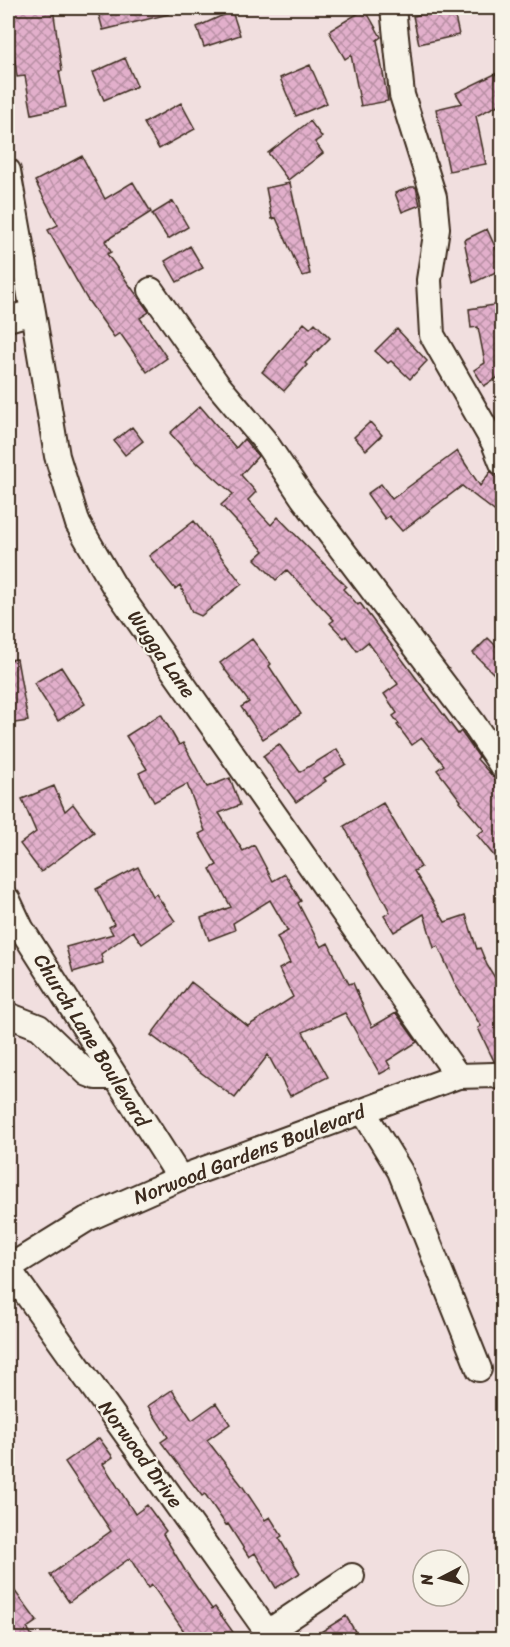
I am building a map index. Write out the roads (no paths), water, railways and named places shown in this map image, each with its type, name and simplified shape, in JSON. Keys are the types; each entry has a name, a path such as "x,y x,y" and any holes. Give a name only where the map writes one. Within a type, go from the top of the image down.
{"street":[{"path":"393,8 402,95 434,197 437,228 429,280 432,335 494,443 502,463"},
{"name":"Wugga Lane","path":"8,171 57,456 78,524 114,586 458,1076"},
{"path":"151,290 217,384 264,440 303,498 473,723 502,766"},
{"path":"8,319 33,312"},
{"name":"Church Lane Boulevard","path":"8,900 21,928 180,1178"},
{"path":"8,1015 39,1027 88,1074 96,1077 116,1077"},
{"name":"Norwood Gardens Boulevard","path":"8,1268 87,1219 180,1178 458,1076 494,1075 502,1078"},
{"path":"363,1111 400,1171 479,1369"},
{"name":"Norwood Drive","path":"8,1268 271,1636"},
{"path":"271,1636 352,1576"}]}
